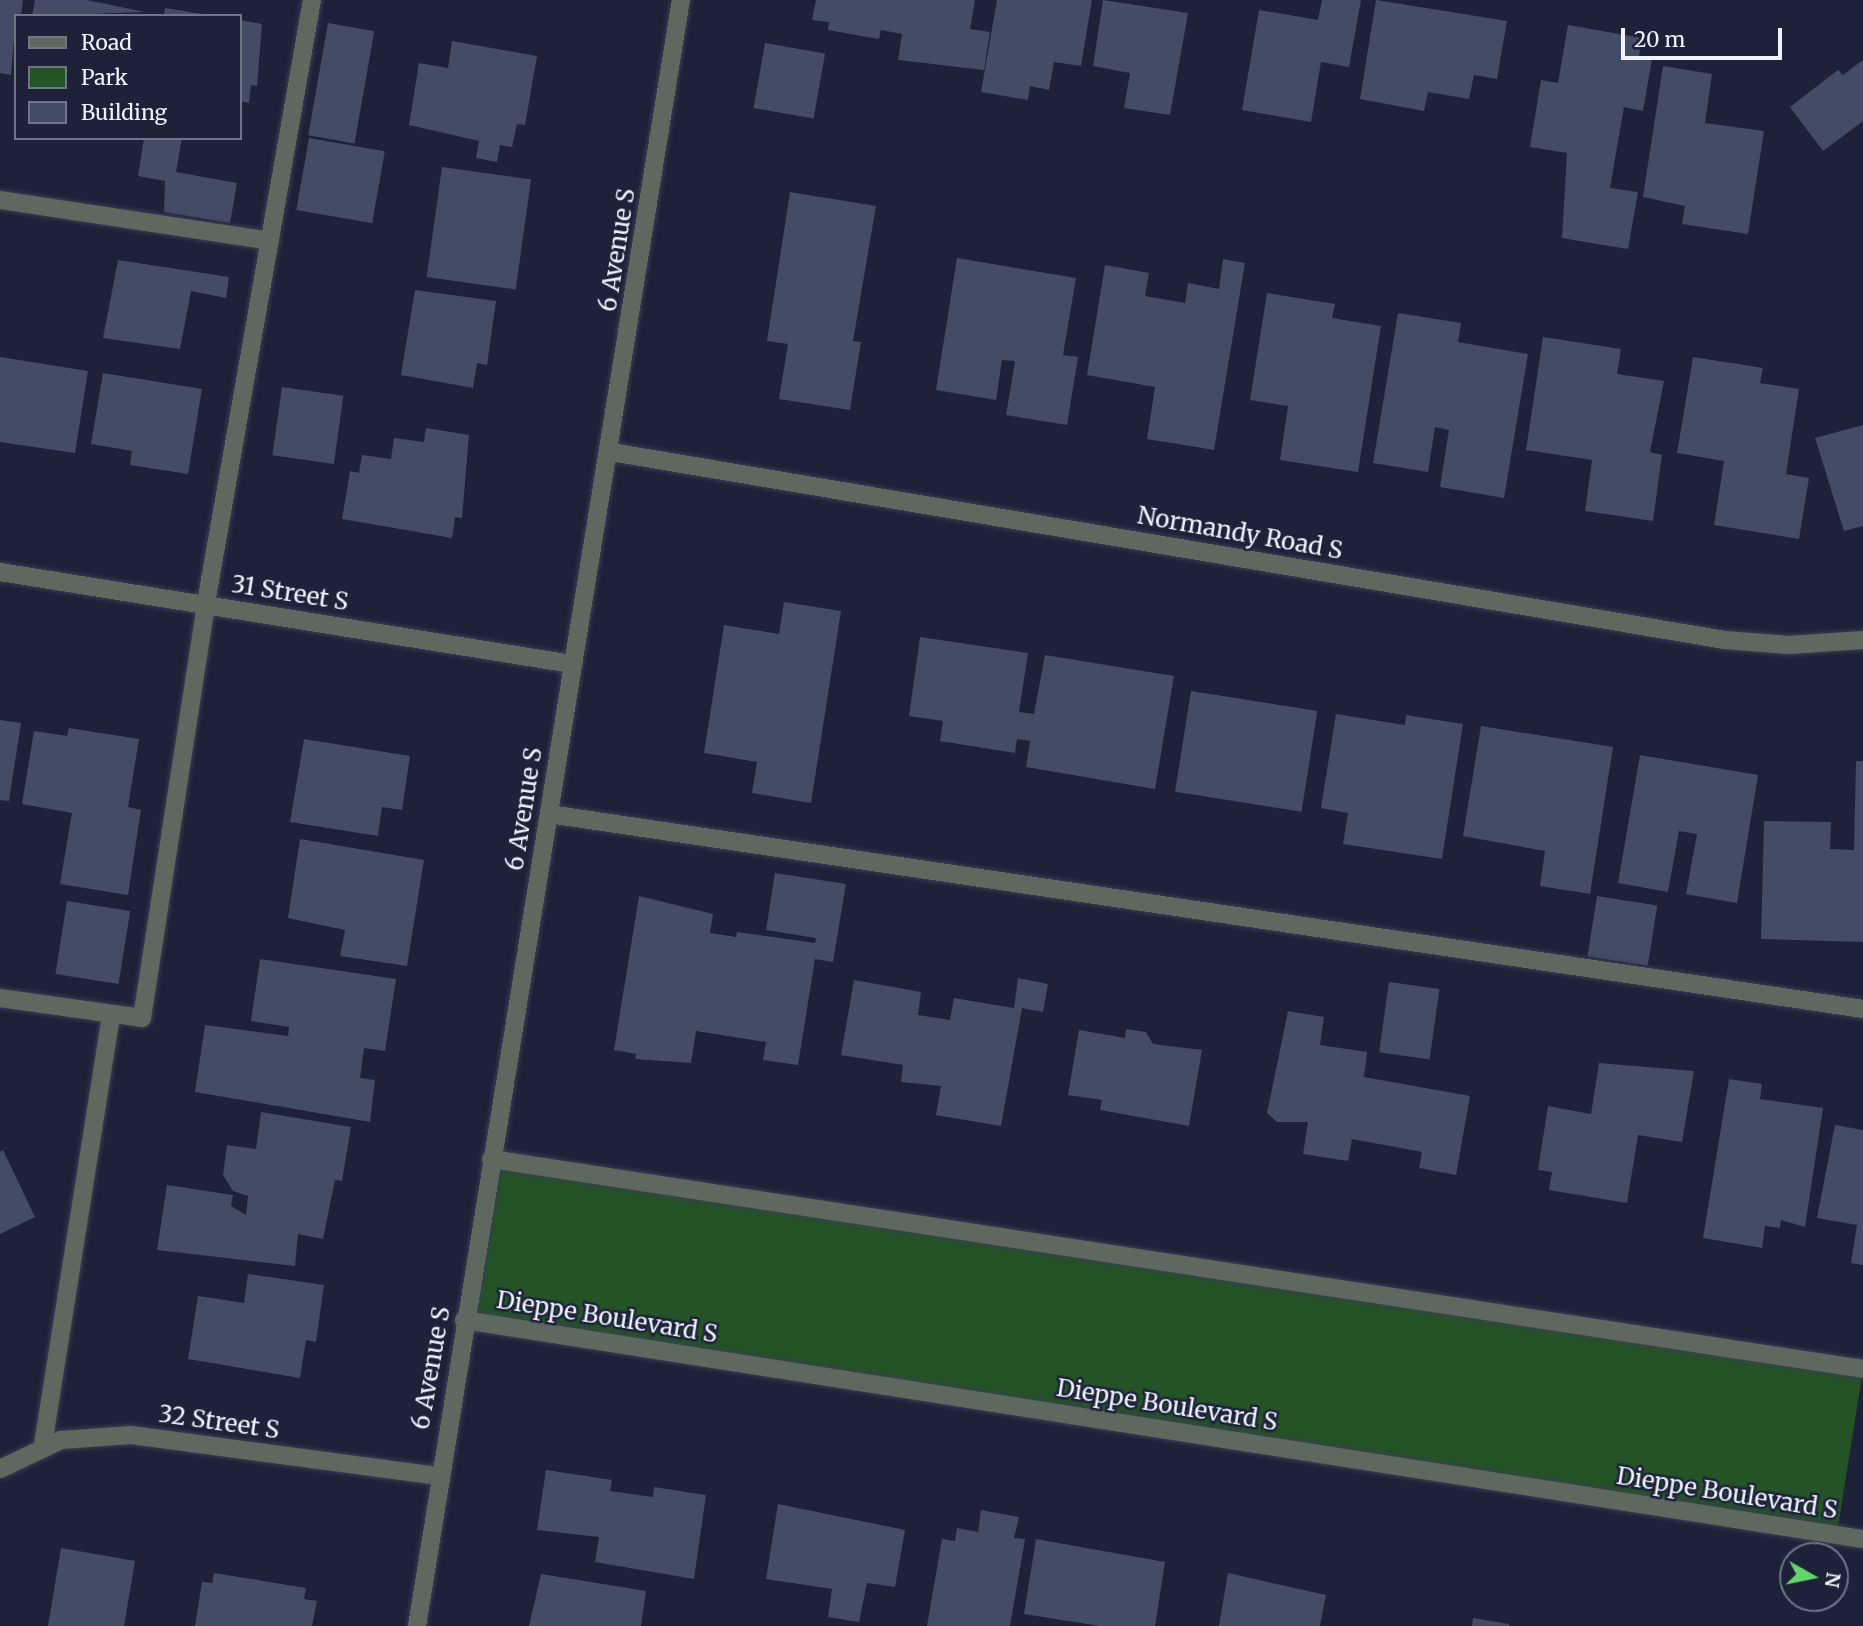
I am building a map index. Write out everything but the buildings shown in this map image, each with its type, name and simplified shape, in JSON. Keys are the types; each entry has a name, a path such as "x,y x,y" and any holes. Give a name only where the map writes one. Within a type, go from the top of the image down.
{"street":[{"path":"0,998 142,1018 206,603 312,0"},
{"name":"6 Avenue S","path":"417,1626 438,1476 572,664 611,452 681,0"},
{"path":"0,200 270,241"},
{"name":"Normandy Road S","path":"611,452 1725,640 1789,645 1863,640"},
{"name":"31 Street S","path":"0,572 206,603 572,664"},
{"path":"549,814 1863,1009"},
{"path":"43,1445 111,1014"},
{"path":"491,1159 1863,1369"},
{"name":"Dieppe Boulevard S","path":"464,1320 1863,1539"},
{"name":"32 Street S","path":"0,1469 43,1445 78,1436 131,1435 438,1476"}],"green space":[{"path":"491,1159 1862,1376 1836,1537 466,1320"}]}
